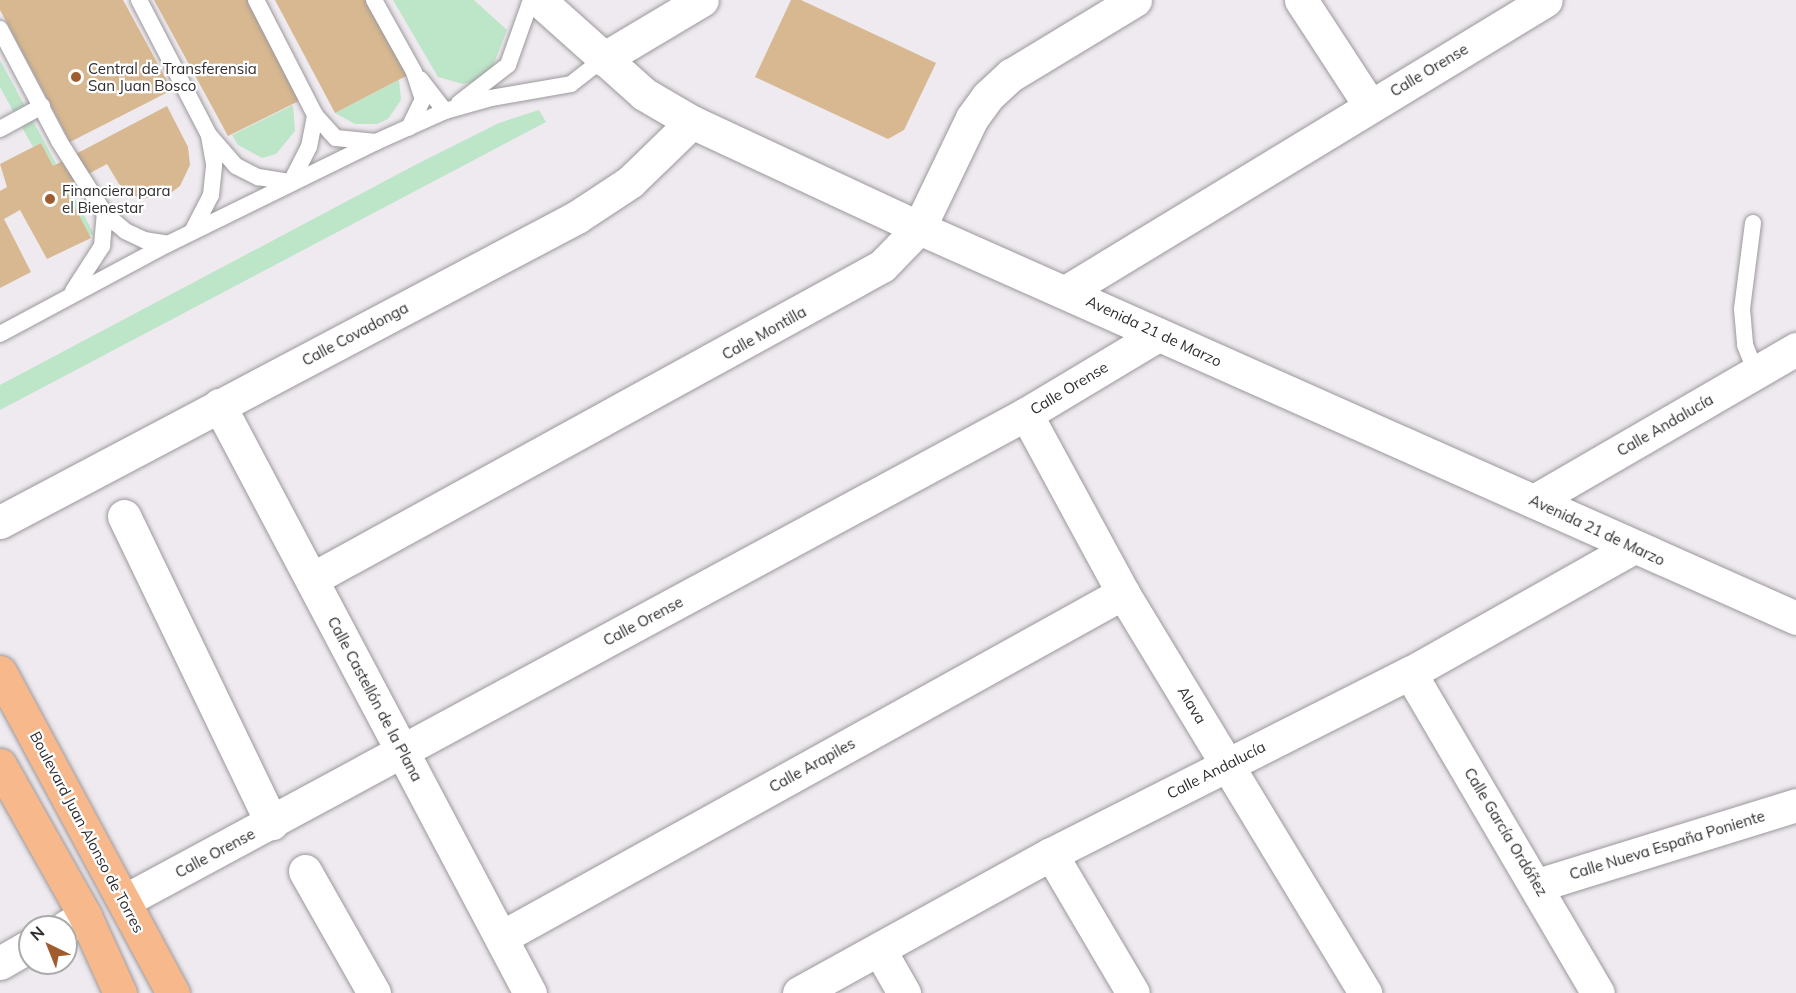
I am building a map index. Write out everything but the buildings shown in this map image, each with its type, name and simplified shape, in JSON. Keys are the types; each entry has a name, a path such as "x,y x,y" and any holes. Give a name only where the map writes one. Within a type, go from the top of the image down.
{"main road":[{"name":"Boulevard Juan Alonso de Torres","path":"0,672 173,993"},
{"path":"0,765 72,915"},
{"path":"78,927 120,993"}],"street":[{"name":"Avenida 21 de Marzo","path":"539,0 644,94 692,122 919,228 1067,291 1158,335 1796,618"},
{"path":"603,59 702,0"},
{"name":"Calle Montilla","path":"312,579 856,283 882,266 919,228 972,118 987,97 1011,75 1135,0"},
{"path":"1301,0 1370,106"},
{"name":"Calle Orense","path":"1067,291 1546,0"},
{"name":"Calle Covadonga","path":"0,522 577,217 630,182 692,122"},
{"name":"Calle Orense","path":"123,901 272,823 1026,414 1158,335"},
{"name":"Calle Andalucía","path":"1534,501 1796,349"},
{"name":"Calle Castellón de la Plana","path":"219,405 530,993"},
{"name":"Alava","path":"1026,414 1123,593 1365,993"},
{"path":"124,516 272,823"},
{"name":"Calle Andalucía","path":"799,993 1051,854 1410,673 1634,547"},
{"name":"Calle Arapiles","path":"502,938 1123,593"},
{"name":"Calle García Ordóñez","path":"1410,673 1538,885 1598,993"},
{"name":"Calle Nueva España Poniente","path":"1538,885 1796,805"},
{"path":"1051,854 1133,993"},
{"path":"305,870 374,993"},
{"path":"879,949 904,993"},
{"path":"0,963 18,953"}],"lane":[{"path":"139,0 209,135 236,166 258,177 291,182"},
{"path":"256,0 315,115 336,138 376,142"},
{"path":"374,0 414,72 445,111"},
{"path":"445,111 508,65 531,0"},
{"path":"0,29 105,214 125,231 168,244"},
{"path":"0,334 168,244 376,142 445,111 490,98 571,84 603,59"},
{"path":"409,128 423,99 414,72"},
{"path":"0,129 42,106"},
{"path":"291,182 309,147 315,115"},
{"path":"192,232 211,195 214,165 209,135"},
{"path":"68,297 91,269 102,246 105,214"},
{"path":"1753,223 1742,309 1746,345 1756,372"}],"green space":[{"path":"393,0 474,0 507,30 491,71 477,81 463,84 438,77"},
{"path":"0,60 94,234 89,235 41,143 33,147 14,113 0,87"},
{"path":"399,80 401,100 388,119 377,124 355,124 335,113"},
{"path":"293,105 295,131 276,154 262,158 238,145 232,135"},
{"path":"539,110 546,122 0,410 0,385 417,164 499,123"}],"place":[{"name":"Central de Transferensia San Juan Bosco","path":"76,77"},
{"name":"Financiera para el Bienestar","path":"50,199"}]}
